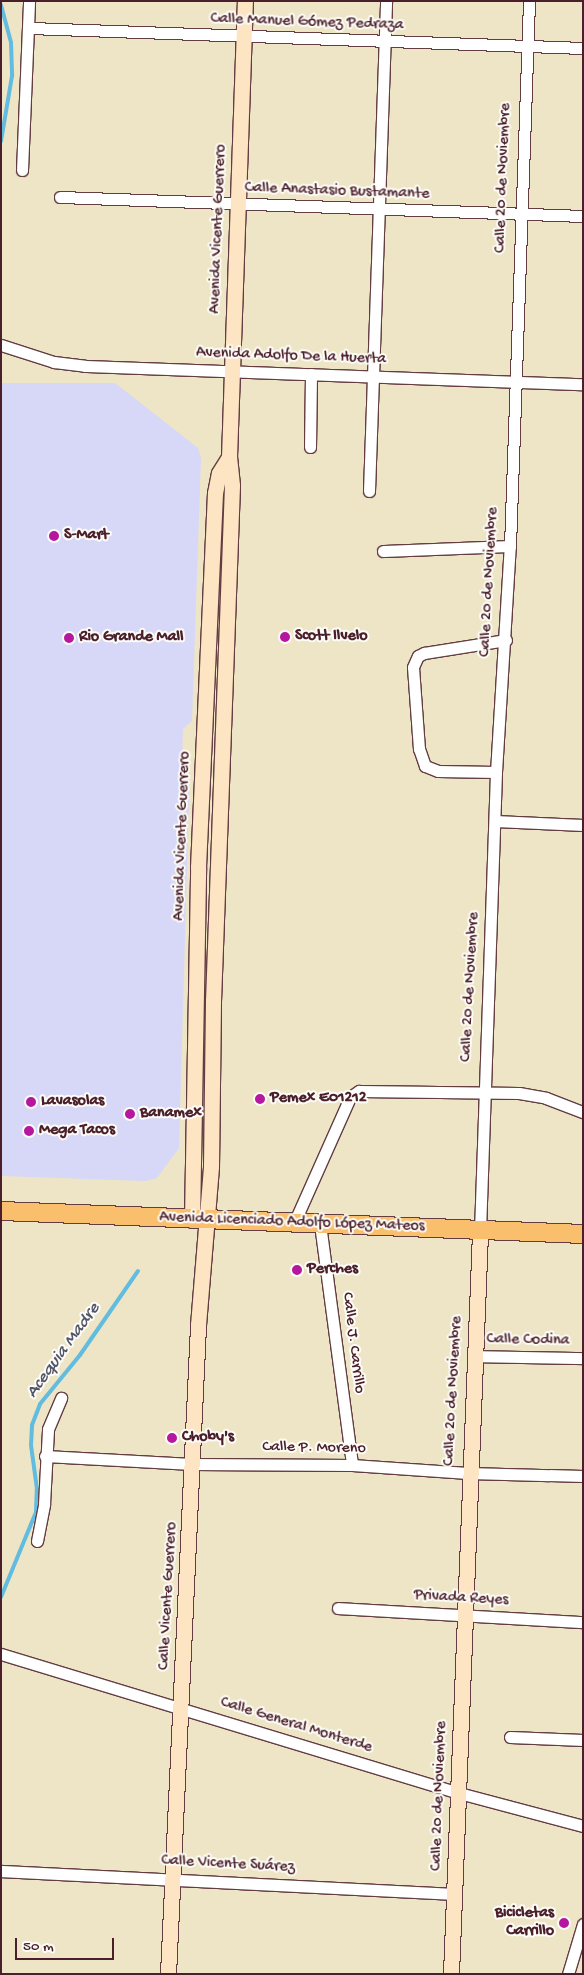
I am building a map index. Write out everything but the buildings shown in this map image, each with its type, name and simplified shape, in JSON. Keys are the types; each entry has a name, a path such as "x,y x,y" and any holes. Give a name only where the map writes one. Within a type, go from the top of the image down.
{"main road":[{"name":"Avenida Vicente Guerrero","path":"200,1220 198,867 214,502 218,473 229,458 245,1"},
{"name":"Avenida Licenciado Adolfo López Mateos","path":"1,1211 583,1234"},
{"name":"Calle Vicente Guerrero","path":"168,1974 198,1325 200,1220"},
{"name":"Calle 20 de Noviembre","path":"451,1974 459,1792 468,1473 480,1231"}],"street":[{"path":"22,170 30,28 29,1"},
{"path":"368,491 386,1"},
{"name":"Calle 20 de Noviembre","path":"480,1231 496,772 506,640 510,546 528,1"},
{"name":"Calle Manuel Gómez Pedraza","path":"30,28 384,43 583,48"},
{"name":"Calle Anastasio Bustamante","path":"60,197 237,205 583,216"},
{"name":"Avenida Adolfo De la Huerta","path":"1,345 54,362 232,371 583,384"},
{"path":"310,447 311,374"},
{"path":"383,551 510,546"},
{"path":"496,772 438,771 426,766 419,749 413,667 418,656 424,653 506,640"},
{"path":"495,821 583,825"},
{"path":"294,1223 350,1097 366,1090 484,1092 534,1096 583,1112"},
{"name":"Calle J. Carrillo","path":"320,1224 352,1465"},
{"name":"Calle Codina","path":"474,1356 583,1358"},
{"path":"37,1541 44,1504 45,1456 48,1429 61,1398"},
{"name":"Calle P. Moreno","path":"45,1456 192,1464 352,1465 468,1473 583,1476"},
{"name":"Privada Reyes","path":"338,1608 583,1622"},
{"name":"Calle General Monterde","path":"1,1654 459,1792 583,1826"},
{"path":"510,1737 583,1740"},
{"name":"Calle Vicente Suárez","path":"1,1871 172,1878 454,1894"},
{"path":"568,1974 583,1924"}],"shaded area":[{"path":"1,383 115,383 198,448 201,458 192,721 183,729 182,759 190,763 179,1148 157,1178 146,1181 1,1176"}],"waterway":[{"name":"Acequia Madre","path":"1,5 11,43 12,76 1,141"},
{"name":"Acequia Madre","path":"1,1597 36,1512 37,1489 31,1445 32,1425 40,1404 80,1355 138,1271"}],"place":[{"name":"S-Mart","path":"54,536"},
{"name":"Scott Ilvelo","path":"285,637"},
{"name":"Rio Grande Mall","path":"69,638"},
{"name":"Pemex E01212","path":"260,1099"},
{"name":"Lavasolas","path":"31,1102"},
{"name":"Banamex","path":"130,1114"},
{"name":"Mega Tacos","path":"29,1131"},
{"name":"Perches","path":"297,1270"},
{"name":"Choby's","path":"172,1438"},
{"name":"Bicicletas Carrillo","path":"564,1923"}]}
